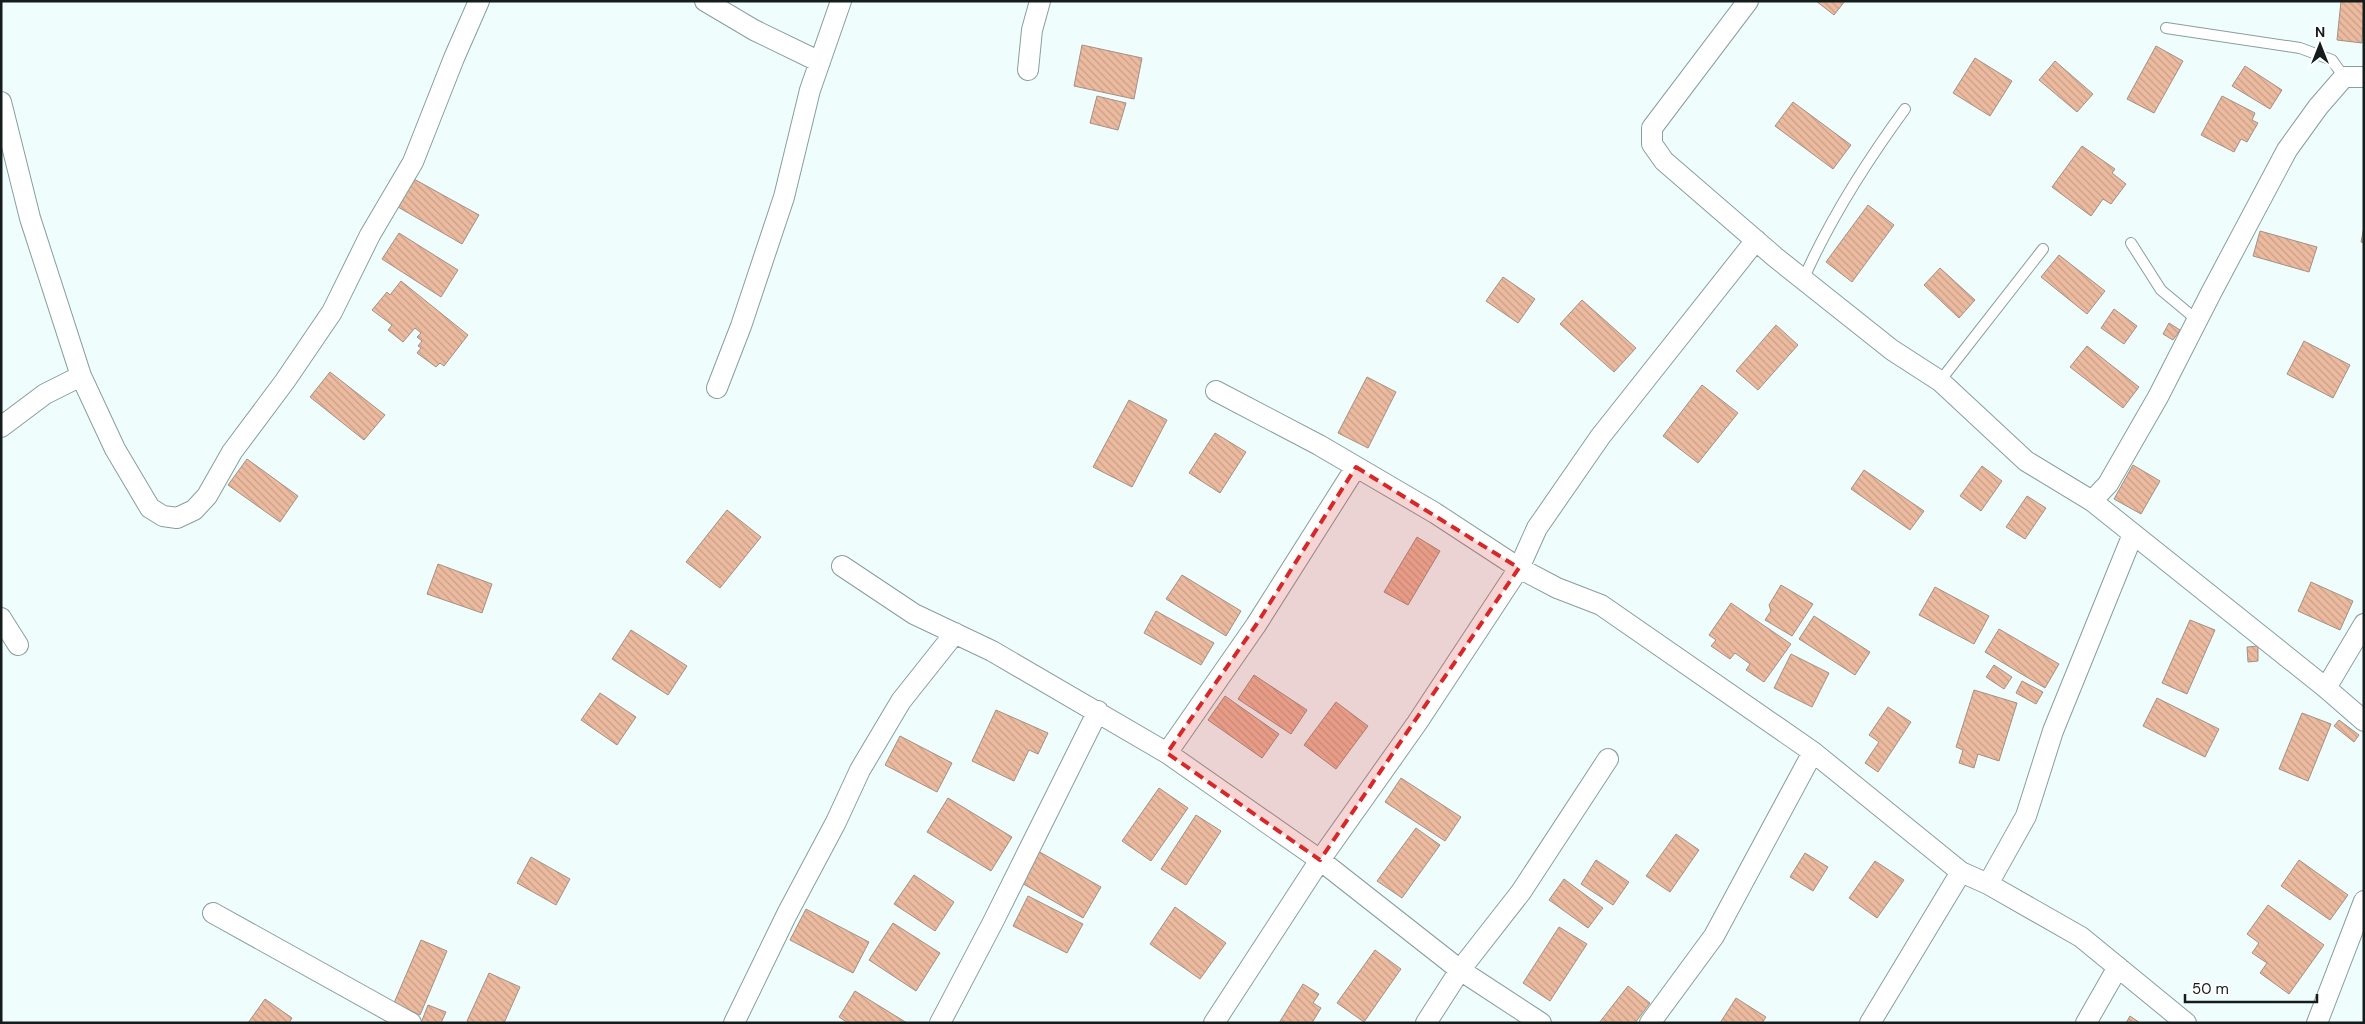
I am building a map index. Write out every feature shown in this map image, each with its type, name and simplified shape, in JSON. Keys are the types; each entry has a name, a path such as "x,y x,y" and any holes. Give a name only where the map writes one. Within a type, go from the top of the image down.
{"street":[{"path":"1,102 30,218 81,376 115,449 150,508 163,516 176,518 194,510 207,496 232,452 332,312 370,236 413,162 454,58 479,1"},
{"path":"705,1 754,30 820,62"},
{"path":"717,388 741,326 784,197 810,90 841,1"},
{"path":"1028,70 1032,30 1040,1"},
{"path":"1748,1 1652,128 1652,144 1664,161 1803,280 1892,350 1940,381 2026,461 2092,501 2326,688 2364,721"},
{"path":"2092,501 2108,484 2158,397 2287,150 2318,107 2354,77"},
{"path":"1214,1023 1320,860 1417,724 1519,568 1537,528 1600,437 1756,240"},
{"path":"1,427 45,394 81,376"},
{"path":"1216,391 1356,467 1435,513 1519,568 1557,588 1601,605 1812,752 1961,872 1988,884 2081,937 2186,1023"},
{"path":"1167,753 1256,625 1356,467"},
{"path":"1988,884 2026,816 2053,731 2133,534"},
{"path":"842,566 914,614 992,651 1098,711 1167,753 1320,860 1460,970 1541,1023"},
{"path":"1,618 18,645"},
{"path":"2326,688 2364,624"},
{"path":"734,1023 787,914 836,822 860,770 901,701 955,632"},
{"path":"940,1023 993,922 1098,711"},
{"path":"1650,1023 1714,936 1812,752"},
{"path":"1426,1023 1460,970 1521,892 1608,759"},
{"path":"1870,1023 1961,872"},
{"path":"2317,1023 2364,901"},
{"path":"213,913 411,1023"},
{"path":"2086,1023 2118,968"}],"lane":[{"path":"2166,28 2300,48 2332,60 2354,77"},
{"path":"1803,280 1819,244 1879,144 1905,109"},
{"path":"2131,243 2161,290 2197,320"},
{"path":"1940,381 2043,249"}],"highlighted area":[{"path":"1356,467 1519,568 1320,860 1167,753 1256,625"}],"building":[{"path":"1816,1 1845,1 1834,15"},
{"path":"2341,1 2364,1 2362,43 2337,40"},
{"path":"1082,45 1142,58 1134,99 1074,86"},
{"path":"2156,46 2183,61 2154,113 2127,99"},
{"path":"1975,58 2012,81 1990,116 1953,93"},
{"path":"2055,61 2093,94 2077,112 2039,80"},
{"path":"2245,66 2282,90 2270,109 2232,86"},
{"path":"1097,96 1126,103 1118,130 1090,123"},
{"path":"2222,96 2255,113 2252,120 2258,123 2247,142 2241,139 2234,152 2201,135"},
{"path":"1793,102 1851,145 1833,169 1775,126"},
{"path":"2082,146 2115,169 2112,173 2126,184 2111,204 2103,199 2091,216 2052,187"},
{"path":"414,179 479,215 462,244 398,207"},
{"path":"1868,205 1894,225 1852,282 1826,262"},
{"path":"2364,227 2364,243 2361,242"},
{"path":"2260,231 2317,247 2309,272 2253,256"},
{"path":"399,233 458,270 441,297 382,259"},
{"path":"2059,255 2105,291 2087,314 2041,277"},
{"path":"1940,268 1975,300 1959,318 1924,285"},
{"path":"1503,277 1535,299 1518,323 1486,301"},
{"path":"401,281 468,335 444,366 440,363 436,367 417,353 421,348 418,346 422,341 417,337 421,333 415,328 403,342 388,330 392,325 372,310 387,292 390,295"},
{"path":"1582,300 1636,348 1614,372 1560,324"},
{"path":"2114,309 2137,326 2124,344 2101,328"},
{"path":"2169,323 2180,330 2173,340 2163,334"},
{"path":"1776,325 1798,345 1758,390 1736,371"},
{"path":"2304,341 2350,365 2333,398 2287,374"},
{"path":"2087,346 2139,387 2123,408 2070,367"},
{"path":"330,372 385,415 364,440 310,397"},
{"path":"1367,377 1396,392 1368,448 1338,433"},
{"path":"1702,385 1738,413 1698,463 1663,436"},
{"path":"1129,400 1167,420 1132,487 1093,467"},
{"path":"1215,433 1246,452 1220,493 1189,473"},
{"path":"247,459 298,496 280,522 228,485"},
{"path":"2133,465 2160,481 2141,514 2114,499"},
{"path":"1982,466 2002,481 1981,511 1960,496"},
{"path":"1864,470 1924,511 1910,530 1851,489"},
{"path":"2027,496 2046,508 2025,539 2006,527"},
{"path":"727,510 761,537 720,588 686,562"},
{"path":"1417,537 1440,551 1408,605 1384,592"},
{"path":"438,564 492,584 482,613 427,594"},
{"path":"1182,575 1241,611 1226,636 1166,599"},
{"path":"2311,582 2353,601 2340,630 2298,611"},
{"path":"1781,585 1813,604 1792,636 1765,620 1771,611 1769,605"},
{"path":"1935,587 1989,616 1974,644 1919,615"},
{"path":"1731,603 1791,644 1764,682 1746,670 1750,664 1735,653 1730,659 1711,646 1716,640 1709,635"},
{"path":"1156,611 1214,643 1201,665 1144,633"},
{"path":"1814,616 1870,652 1855,675 1799,639"},
{"path":"2190,620 2215,630 2187,694 2162,683"},
{"path":"1999,629 2059,664 2045,688 1985,652"},
{"path":"631,630 687,666 668,695 612,659"},
{"path":"2258,646 2258,661 2248,662 2247,647"},
{"path":"1791,654 1829,673 1812,707 1774,688"},
{"path":"1994,665 2012,677 2004,689 1986,677"},
{"path":"1254,675 1307,710 1291,734 1238,699"},
{"path":"2022,681 2043,692 2036,704 2016,693"},
{"path":"1974,690 2017,703 1999,761 1978,754 1974,768 1959,763 1963,750 1956,747"},
{"path":"600,693 636,717 617,745 581,720"},
{"path":"1225,696 1279,734 1262,758 1208,720"},
{"path":"2157,698 2219,729 2205,757 2143,726"},
{"path":"1336,702 1368,726 1336,769 1304,745"},
{"path":"1888,707 1911,722 1878,772 1865,763 1879,742 1869,735"},
{"path":"996,710 1048,733 1038,754 1029,750 1014,781 972,761"},
{"path":"2302,713 2331,724 2308,781 2279,769"},
{"path":"2339,720 2359,735 2354,742 2334,726"},
{"path":"900,736 952,763 937,792 885,765"},
{"path":"1401,778 1461,817 1445,841 1385,802"},
{"path":"1159,788 1188,808 1151,861 1122,841"},
{"path":"948,798 1012,837 991,871 927,832"},
{"path":"1196,815 1221,831 1186,885 1161,869"},
{"path":"1416,828 1440,845 1402,898 1377,881"},
{"path":"1676,834 1699,850 1670,892 1646,876"},
{"path":"1038,851 1101,887 1083,918 1020,882"},
{"path":"1805,853 1828,867 1813,891 1790,877"},
{"path":"531,857 570,879 556,905 517,883"},
{"path":"1596,860 1629,882 1613,905 1581,884"},
{"path":"2299,860 2348,895 2330,920 2281,886"},
{"path":"1875,861 1904,880 1877,918 1849,898"},
{"path":"914,875 954,902 935,931 894,904"},
{"path":"1564,879 1603,908 1588,928 1549,900"},
{"path":"1028,896 1083,924 1067,953 1013,926"},
{"path":"2268,905 2324,945 2289,994 2260,973 2267,963 2252,953 2259,943 2247,934"},
{"path":"1175,907 1226,943 1200,979 1150,944"},
{"path":"806,909 869,942 853,973 790,940"},
{"path":"893,923 940,953 916,991 869,960"},
{"path":"1559,927 1587,944 1550,1001 1523,983"},
{"path":"421,940 447,951 420,1015 394,1003"},
{"path":"1375,950 1401,969 1364,1022 1337,1003"},
{"path":"489,973 520,987 504,1023 471,1023 467,1021"},
{"path":"1303,984 1319,994 1313,1003 1321,1008 1312,1023 1279,1023"},
{"path":"1628,986 1650,1003 1635,1023 1599,1023"},
{"path":"855,991 907,1023 848,1023 839,1017"},
{"path":"1736,998 1766,1017 1762,1023 1720,1023"},
{"path":"265,999 292,1018 289,1023 248,1023"},
{"path":"428,1005 446,1012 441,1023 421,1023"},
{"path":"2130,1016 2140,1023 2126,1023"}]}
